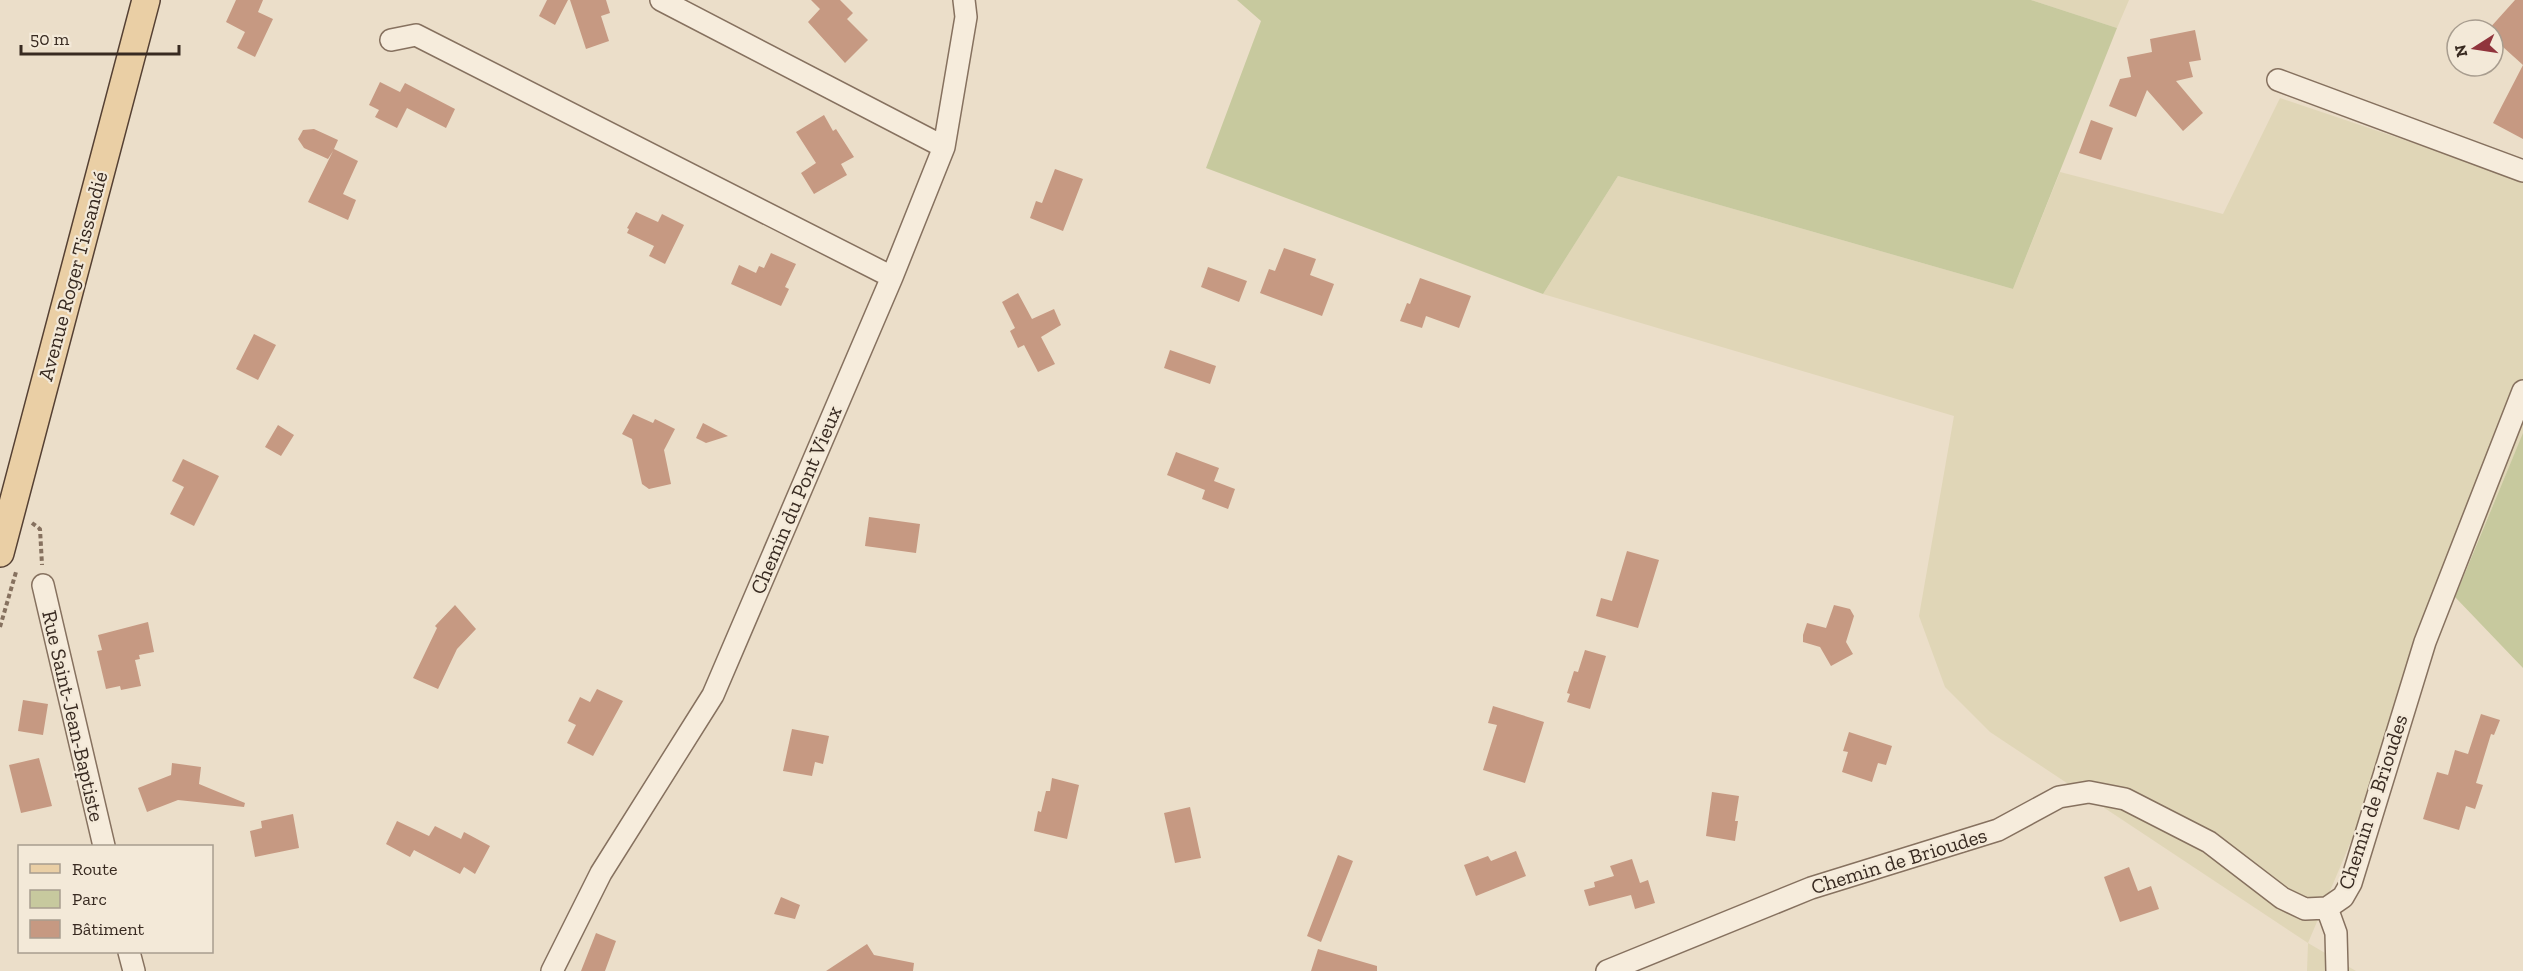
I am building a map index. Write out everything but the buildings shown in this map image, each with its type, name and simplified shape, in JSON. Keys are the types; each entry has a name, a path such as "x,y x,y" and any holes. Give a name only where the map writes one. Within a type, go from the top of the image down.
{"main road":[{"name":"Avenue Roger Tissandié","path":"0,553 146,0"}],"street":[{"path":"661,0 944,147"},
{"name":"Chemin du Pont Vieux","path":"552,971 601,873 713,695 892,277 944,147 966,17 964,0"},
{"path":"391,40 416,35 892,277"},
{"path":"2278,80 2523,171"},
{"name":"Chemin de Brioudes","path":"1607,971 1811,888 1998,830 2059,797 2089,792 2125,799 2209,842 2282,898 2305,909 2327,908 2343,897 2351,883 2425,642 2523,391"},
{"name":"Rue Saint-Jean-Baptiste","path":"43,585 104,845"},
{"path":"2327,908 2336,933 2337,971"},
{"path":"130,953 134,971"}],"path":[{"path":"11,510 40,530 43,585"}],"shaded area":[{"path":"2031,0 2129,0 2117,28"},
{"path":"2280,98 2523,180 2523,434 2308,943 1990,732 1945,687 1919,616 1954,416 1543,294 1618,176 2013,289 2060,172 2223,214"},
{"path":"2308,943 2356,971 2307,971"}],"green space":[{"path":"1237,0 2031,0 2117,28 2013,289 1618,176 1543,294 1206,168 1261,21"},
{"path":"2523,433 2523,668 2455,597"}]}
